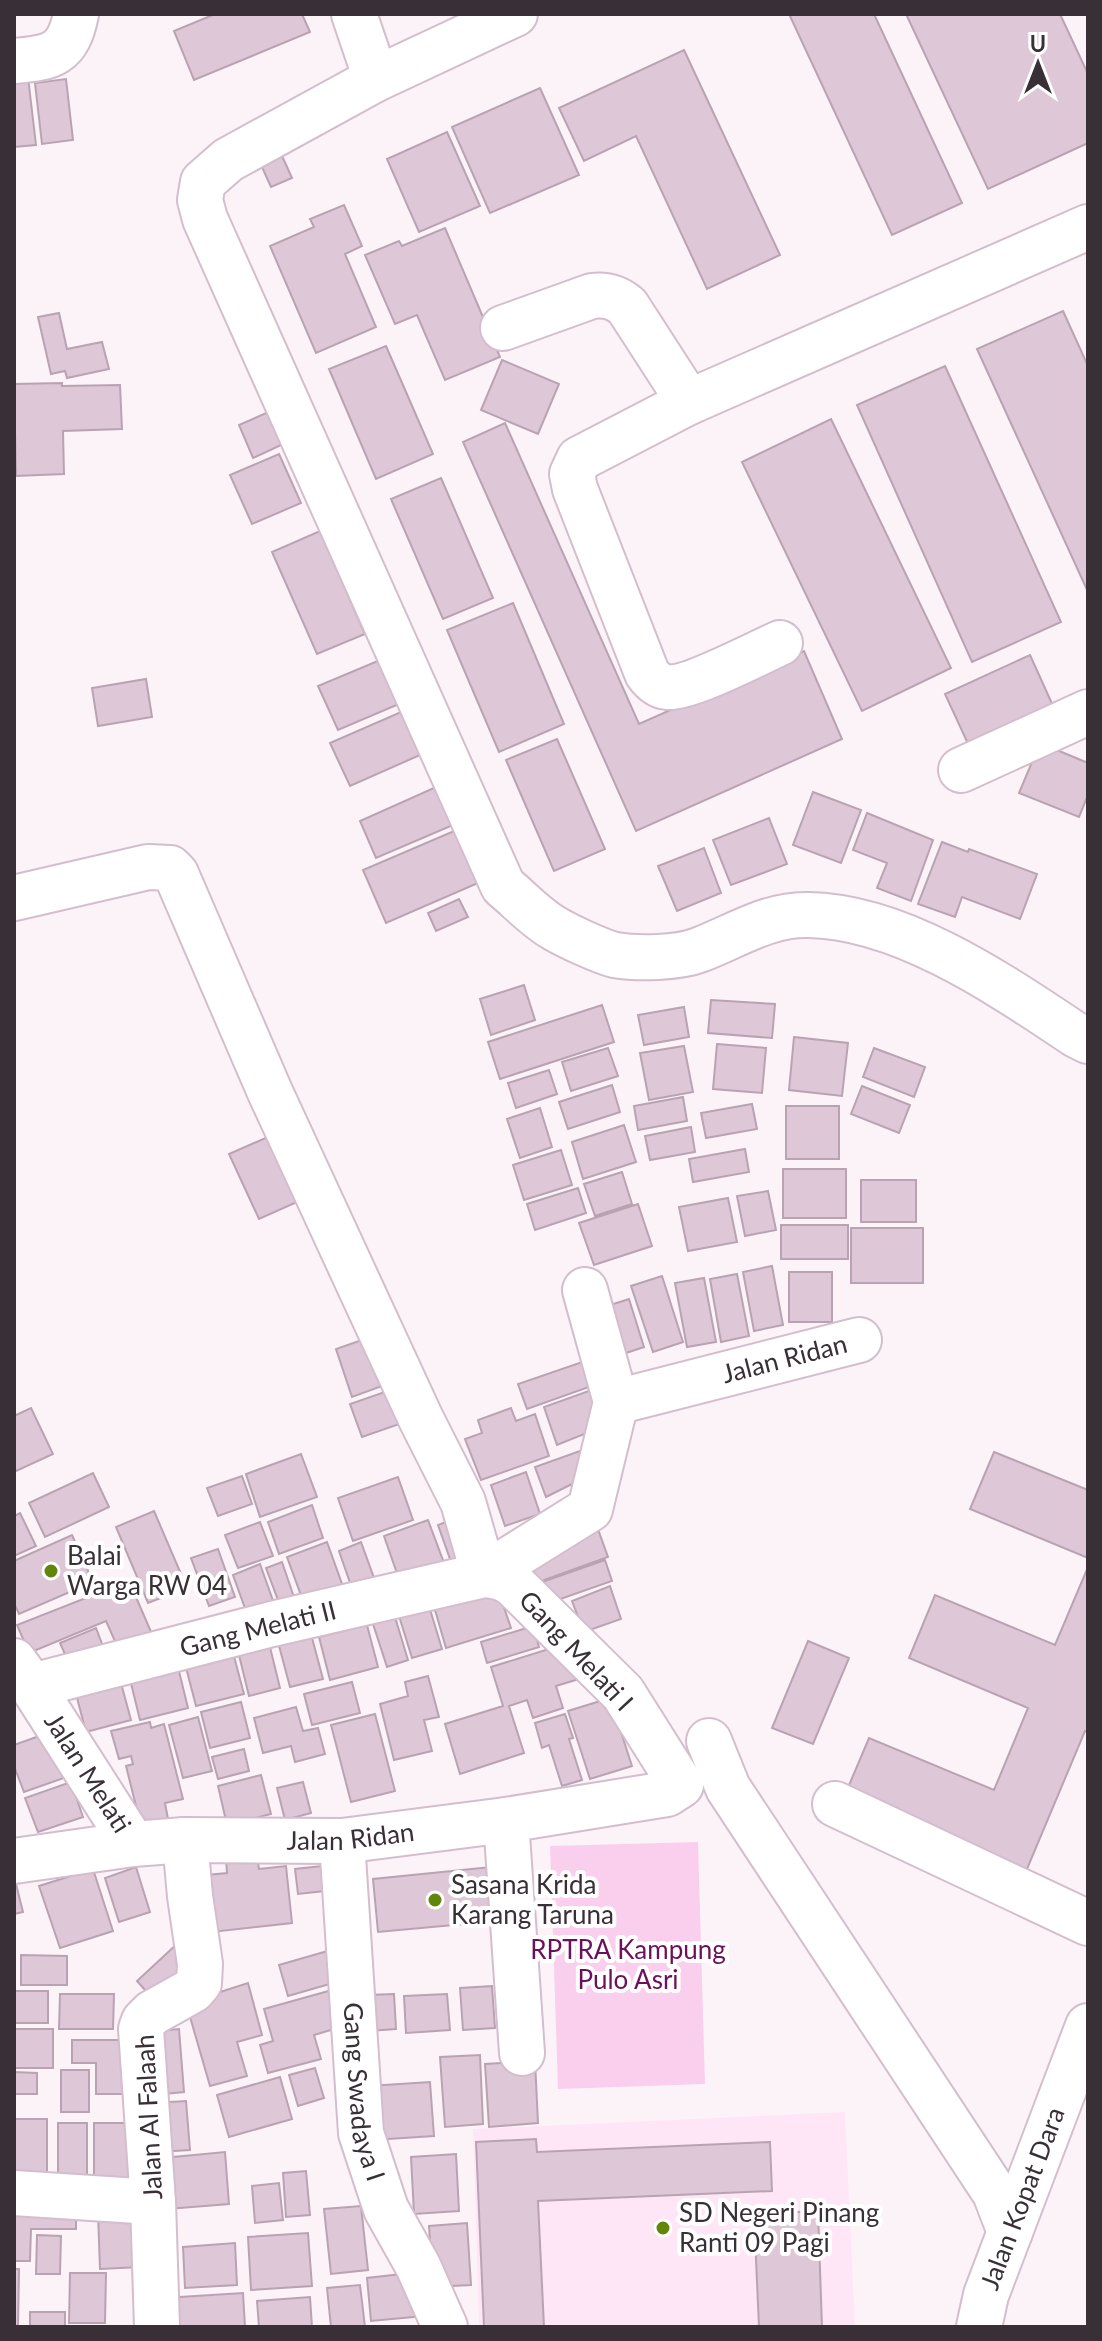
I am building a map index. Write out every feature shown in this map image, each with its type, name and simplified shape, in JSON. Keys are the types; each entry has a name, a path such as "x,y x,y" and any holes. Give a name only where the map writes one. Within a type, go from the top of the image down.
{"street":[{"path":"24,60 51,55 65,46 73,31 76,14"},
{"path":"354,14 376,79"},
{"path":"515,14 376,79 228,160 203,182 200,200 205,219 503,886 553,928 614,955 655,957 697,951 760,923 807,915 866,922 999,983 1088,1041"},
{"path":"780,643 686,685 664,687 653,682 575,489 572,474 579,459 689,402 1088,227"},
{"path":"503,328 592,296 610,296 627,306 689,402"},
{"path":"961,770 1088,712"},
{"path":"14,898 148,867 170,868 176,874 270,1092 421,1419 463,1502 484,1575"},
{"path":"585,1290 616,1402"},
{"name":"Jalan Ridan","path":"616,1402 859,1340"},
{"name":"Gang Melati II","path":"23,1674 272,1624 484,1575 590,1509 616,1402"},
{"name":"Gang Melati I","path":"484,1575 507,1580 623,1693 681,1785"},
{"name":"Jalan Melati","path":"23,1674 133,1844"},
{"path":"709,1741 728,1788 995,2193 1010,2232"},
{"name":"Jalan Ridan","path":"14,1861 185,1840 342,1841 506,1820 667,1794 681,1785"},
{"path":"835,1804 1088,1923"},
{"path":"506,1820 522,2053"},
{"name":"Jalan Al Falaah","path":"157,2327 153,2202 141,2029 152,2013 193,1990 199,1983 200,1964 185,1840"},
{"name":"Gang Swadaya I","path":"342,1841 361,2133 386,2209 418,2266 445,2327"},
{"name":"Jalan Kopat Dara","path":"979,2327 986,2295 1088,2026"},
{"path":"14,2193 153,2202"}],"shaded area":[{"name":"SD Negeri Pinang Ranti 09 Pagi","path":"845,2112 855,2327 479,2327 473,2129"}],"green space":[{"name":"RPTRA Kampung Pulo Asri","path":"698,1842 705,2084 558,2089 550,1846"}],"building":[{"path":"215,14 302,14 310,32 194,80 174,31"},
{"path":"789,14 874,14 962,203 892,235"},
{"path":"906,14 1060,14 1088,74 1088,143 988,189"},
{"path":"684,50 780,255 707,289 636,136 584,161 559,108"},
{"path":"28,77 36,145 14,147 14,78"},
{"path":"66,79 73,140 42,144 35,83"},
{"path":"540,88 579,175 490,213 452,127"},
{"path":"447,132 480,206 419,232 387,159"},
{"path":"278,147 292,178 271,187 257,156"},
{"path":"344,205 362,246 345,254 376,327 316,353 270,246 314,227 310,219"},
{"path":"445,228 500,357 445,380 417,315 395,324 365,255 399,241 402,246"},
{"path":"1063,311 1088,366 1088,592 977,349"},
{"path":"59,313 67,349 102,342 109,369 67,378 65,371 51,374 38,317"},
{"path":"386,346 433,454 376,479 329,369"},
{"path":"502,360 559,384 538,434 481,410"},
{"path":"945,366 1061,622 972,662 857,405"},
{"path":"62,383 62,386 120,385 122,429 63,431 64,474 16,476 14,384"},
{"path":"280,407 294,439 253,458 239,425"},
{"path":"831,419 951,668 862,711 742,462"},
{"path":"505,423 639,724 804,651 842,739 636,831 463,442"},
{"path":"279,454 301,503 252,524 230,475"},
{"path":"441,478 493,598 443,619 391,499"},
{"path":"320,531 365,634 317,654 272,552"},
{"path":"513,603 564,724 499,752 447,630"},
{"path":"1030,655 1054,708 969,746 945,694"},
{"path":"380,660 399,704 338,730 318,686"},
{"path":"146,679 152,717 98,726 92,688"},
{"path":"401,712 420,755 350,786 330,743"},
{"path":"557,739 605,849 554,871 506,760"},
{"path":"1040,743 1088,763 1088,795 1079,817 1019,793"},
{"path":"436,787 453,825 376,858 360,821"},
{"path":"813,792 861,810 841,863 793,845"},
{"path":"867,813 933,840 911,901 877,888 887,863 853,850"},
{"path":"769,818 787,864 731,885 713,840"},
{"path":"454,831 478,883 386,923 363,870"},
{"path":"942,842 1037,874 1020,919 962,897 955,917 918,904"},
{"path":"704,848 721,893 677,911 658,866"},
{"path":"459,899 468,917 436,931 428,913"},
{"path":"524,985 535,1020 491,1035 480,999"},
{"path":"711,1000 775,1004 772,1038 708,1033"},
{"path":"602,1005 614,1042 500,1079 488,1042"},
{"path":"684,1007 689,1037 644,1045 638,1015"},
{"path":"794,1037 848,1043 842,1096 789,1090"},
{"path":"717,1044 766,1048 762,1093 713,1089"},
{"path":"684,1046 693,1092 649,1100 640,1053"},
{"path":"608,1048 618,1076 571,1091 562,1062"},
{"path":"874,1048 925,1067 914,1097 863,1077"},
{"path":"549,1070 557,1094 516,1108 508,1083"},
{"path":"612,1085 620,1112 568,1129 559,1102"},
{"path":"862,1086 910,1105 899,1133 851,1114"},
{"path":"683,1097 687,1121 638,1130 634,1106"},
{"path":"752,1104 757,1129 706,1138 701,1113"},
{"path":"786,1106 839,1106 839,1159 786,1159"},
{"path":"540,1108 552,1147 520,1158 507,1119"},
{"path":"624,1125 636,1162 583,1179 572,1142"},
{"path":"691,1127 695,1152 650,1160 645,1136"},
{"path":"277,1133 306,1198 259,1219 229,1154"},
{"path":"745,1149 749,1172 693,1182 689,1159"},
{"path":"561,1150 572,1185 524,1200 513,1165"},
{"path":"783,1169 846,1169 846,1218 783,1218"},
{"path":"622,1172 632,1204 595,1216 584,1184"},
{"path":"861,1180 916,1180 916,1222 861,1222"},
{"path":"578,1188 586,1213 535,1230 527,1204"},
{"path":"768,1191 776,1230 745,1236 737,1196"},
{"path":"728,1198 737,1242 688,1251 679,1207"},
{"path":"638,1204 652,1246 594,1265 579,1223"},
{"path":"781,1225 848,1225 848,1259 781,1259"},
{"path":"851,1228 923,1228 923,1283 851,1283"},
{"path":"772,1266 783,1325 754,1331 743,1272"},
{"path":"789,1272 832,1272 832,1322 789,1322"},
{"path":"737,1274 749,1336 721,1342 710,1279"},
{"path":"662,1276 683,1342 653,1352 631,1286"},
{"path":"704,1278 716,1342 687,1347 675,1283"},
{"path":"629,1299 644,1347 620,1355 604,1307"},
{"path":"376,1335 393,1382 352,1397 336,1349"},
{"path":"594,1358 603,1382 527,1409 518,1384"},
{"path":"402,1386 414,1419 362,1437 350,1404"},
{"path":"597,1388 607,1425 557,1445 544,1407"},
{"path":"31,1408 53,1454 14,1472 14,1416"},
{"path":"511,1408 516,1421 535,1414 549,1456 481,1480 465,1439 482,1433 478,1420"},
{"path":"594,1446 592,1474 546,1497 535,1467"},
{"path":"994,1452 1088,1490 1088,1558 970,1509"},
{"path":"301,1454 317,1497 260,1517 246,1474"},
{"path":"526,1472 540,1514 505,1526 491,1485"},
{"path":"93,1473 109,1507 45,1537 29,1503"},
{"path":"242,1476 252,1504 218,1516 207,1488"},
{"path":"398,1477 413,1520 353,1541 338,1498"},
{"path":"312,1505 323,1538 279,1554 268,1522"},
{"path":"591,1510 608,1557 525,1587 518,1560"},
{"path":"154,1511 187,1588 148,1603 116,1527"},
{"path":"20,1513 36,1546 14,1556 14,1516"},
{"path":"459,1517 456,1576 438,1525"},
{"path":"428,1520 444,1563 399,1579 384,1536"},
{"path":"260,1522 273,1556 238,1568 225,1535"},
{"name":"Balai Warga RW 04","path":"72,1535 93,1582 19,1614 14,1603 14,1561"},
{"path":"327,1542 346,1595 306,1609 287,1557"},
{"path":"361,1542 378,1589 355,1597 339,1551"},
{"path":"218,1549 235,1597 209,1606 191,1558"},
{"path":"605,1560 612,1581 549,1603 542,1582"},
{"path":"282,1562 296,1603 281,1608 266,1568"},
{"path":"260,1564 277,1612 250,1622 233,1575"},
{"path":"1088,1567 1088,1733 1085,1731 1027,1869 1015,1867 844,1797 869,1738 994,1790 1028,1708 909,1658 935,1595 1055,1645"},
{"path":"129,1581 152,1634 118,1648 106,1621 29,1653 17,1625"},
{"path":"496,1584 511,1628 446,1648 433,1603"},
{"path":"610,1586 621,1619 584,1632 572,1601"},
{"path":"429,1606 442,1649 412,1658 399,1616"},
{"path":"395,1617 408,1660 387,1667 373,1624"},
{"path":"367,1625 378,1667 330,1680 319,1637"},
{"path":"533,1626 539,1647 487,1663 481,1642"},
{"path":"96,1628 104,1649 69,1663 60,1643"},
{"path":"311,1634 323,1679 290,1687 278,1642"},
{"path":"268,1639 280,1688 249,1696 237,1647"},
{"path":"808,1641 849,1658 813,1744 772,1728"},
{"path":"568,1643 579,1679 556,1686 563,1708 533,1718 527,1700 509,1706 524,1753 460,1774 445,1724 503,1706 491,1667"},
{"path":"231,1645 244,1694 196,1706 183,1656"},
{"path":"176,1659 188,1708 140,1720 128,1671"},
{"path":"428,1676 439,1717 424,1720 432,1751 394,1760 380,1704 408,1696 405,1682"},
{"path":"352,1682 360,1713 312,1725 304,1694"},
{"path":"121,1683 131,1720 86,1732 76,1694"},
{"path":"610,1698 632,1766 590,1779 568,1711"},
{"path":"241,1702 250,1738 210,1748 201,1712"},
{"path":"296,1707 303,1731 318,1728 325,1754 295,1762 291,1746 263,1753 254,1718"},
{"path":"375,1714 395,1791 351,1802 331,1725"},
{"path":"565,1714 582,1780 562,1786 549,1745 542,1748 535,1723"},
{"path":"198,1717 212,1771 183,1778 169,1725"},
{"path":"150,1722 151,1728 164,1724 183,1799 165,1803 168,1819 141,1826 126,1766 133,1764 131,1756 119,1759 111,1731"},
{"path":"45,1734 75,1774 24,1792 14,1766 14,1745"},
{"path":"244,1749 249,1771 218,1779 212,1757"},
{"path":"261,1775 271,1814 227,1825 218,1786"},
{"path":"71,1782 83,1817 38,1832 25,1798"},
{"path":"303,1782 311,1813 285,1820 277,1788"},
{"path":"257,1857 259,1869 286,1866 292,1923 203,1933 197,1876 227,1873 226,1860"},
{"path":"322,1866 325,1891 298,1894 295,1869"},
{"path":"136,1867 150,1912 119,1922 105,1878"},
{"name":"Sasana Krida Karang Taruna","path":"491,1867 497,1921 378,1932 373,1879"},
{"path":"93,1869 113,1931 60,1948 39,1886"},
{"path":"14,1876 23,1912 14,1914"},
{"path":"178,1943 195,1961 154,2000 137,1981"},
{"path":"331,1950 340,1981 288,1996 279,1965"},
{"path":"21,1955 67,1956 67,1985 21,1985"},
{"path":"248,1983 262,2035 237,2042 247,2076 210,2086 186,2003"},
{"path":"492,1986 495,2028 463,2030 460,1988"},
{"path":"332,1990 341,2027 314,2035 321,2059 268,2073 260,2045 273,2041 264,2009"},
{"path":"14,1991 48,1991 48,2023 14,2023"},
{"path":"60,1994 114,1994 113,2029 59,2029"},
{"path":"394,1994 396,2029 369,2031 367,1995"},
{"path":"447,1994 450,2030 406,2033 404,1996"},
{"path":"14,2029 53,2029 53,2068 14,2068"},
{"path":"179,2029 184,2092 153,2095 148,2032"},
{"path":"72,2040 124,2040 132,2094 96,2094 96,2063 72,2063"},
{"path":"480,2055 483,2124 445,2127 440,2057"},
{"path":"535,2061 538,2123 489,2127 485,2064"},
{"path":"315,2068 324,2098 298,2106 289,2075"},
{"path":"61,2070 89,2070 89,2112 61,2112"},
{"path":"14,2072 37,2073 37,2094 14,2094"},
{"path":"280,2077 292,2119 229,2137 217,2095"},
{"path":"430,2082 434,2136 373,2140 369,2086"},
{"path":"186,2101 190,2150 157,2152 153,2103"},
{"path":"14,2119 47,2119 47,2174 14,2174"},
{"path":"58,2123 87,2123 87,2182 58,2182"},
{"path":"94,2123 143,2123 143,2192 94,2192"},
{"path":"536,2139 537,2152 770,2142 772,2191 538,2201 544,2327 484,2327 476,2142"},
{"path":"225,2152 229,2204 168,2209 163,2158"},
{"path":"456,2154 459,2211 414,2214 411,2157"},
{"path":"306,2171 310,2215 286,2217 283,2173"},
{"path":"279,2183 283,2220 255,2223 252,2186"},
{"path":"14,2206 76,2207 76,2229 31,2229 30,2261 14,2261"},
{"path":"361,2206 368,2270 331,2274 324,2209"},
{"path":"139,2211 141,2267 100,2269 98,2213"},
{"path":"818,2211 822,2327 759,2327 754,2214"},
{"path":"467,2223 471,2285 433,2287 429,2226"},
{"path":"308,2233 312,2286 251,2290 248,2237"},
{"path":"37,2235 61,2236 60,2274 36,2274"},
{"path":"235,2243 237,2285 185,2288 183,2247"},
{"path":"14,2269 19,2269 18,2327 14,2327"},
{"path":"419,2272 424,2316 371,2321 367,2278"},
{"path":"70,2273 106,2273 105,2323 69,2323"},
{"path":"360,2285 365,2327 331,2327 327,2288"},
{"path":"243,2293 245,2327 166,2327 164,2298"},
{"path":"310,2297 312,2327 259,2327 257,2301"},
{"path":"30,2312 65,2312 65,2327 30,2327"}],"place":[{"name":"Balai Warga RW 04","path":"51,1571"},
{"name":"Sasana Krida Karang Taruna","path":"435,1900"},
{"name":"SD Negeri Pinang Ranti 09 Pagi","path":"663,2228"}]}
